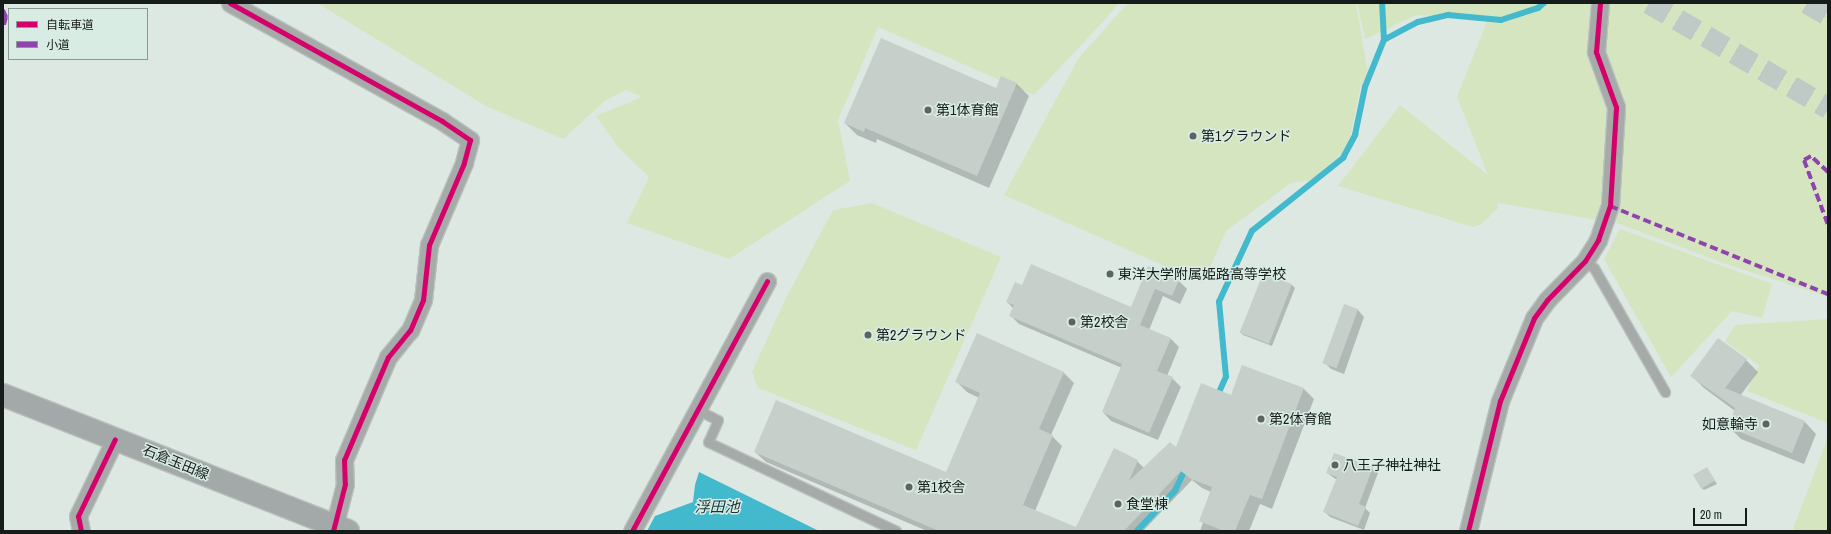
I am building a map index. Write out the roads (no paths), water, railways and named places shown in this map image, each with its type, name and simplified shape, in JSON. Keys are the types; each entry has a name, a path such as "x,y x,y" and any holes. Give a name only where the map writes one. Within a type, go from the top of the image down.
{"main road":[{"name":"石倉玉田線","path":"3,395 339,529"}],"street":[{"path":"230,3 442,121 470,140 464,163 429,245 423,300 410,330 388,357 344,460 345,484 339,529"},
{"path":"1468,531 1500,401 1534,318 1547,300 1584,261 1598,240 1610,206 1616,107 1596,52 1600,3"},
{"path":"632,531 767,281"},
{"path":"81,531 78,516 115,439"}],"lane":[{"path":"1584,261 1594,268 1665,392"},
{"path":"698,410 718,420 708,442 896,531"}],"water":[{"name":"浮田池","path":"699,472 819,531 647,531 655,516 693,502 695,485"}],"waterway":[{"path":"1217,397 1226,377 1219,302 1252,231 1343,158 1355,135 1365,87 1384,40 1382,3"},
{"path":"1384,40 1418,22 1448,15 1501,20 1538,8 1544,3"},
{"path":"1137,531 1175,491 1182,476"}],"tunnel":[{"path":"1649,3 1828,108"},
{"path":"1807,3 1828,15"}],"place":[{"name":"第1体育館","path":"928,110"},
{"name":"第1グラウンド","path":"1193,136"},
{"name":"東洋大学附属姫路高等学校","path":"1110,274"},
{"name":"第2校舎","path":"1072,322"},
{"name":"第2グラウンド","path":"868,335"},
{"name":"第2体育館","path":"1261,419"},
{"name":"如意輪寺","path":"1766,424"},
{"name":"八王子神社神社","path":"1335,465"},
{"name":"第1校舎","path":"909,487"},
{"name":"食堂棟","path":"1118,504"}]}
